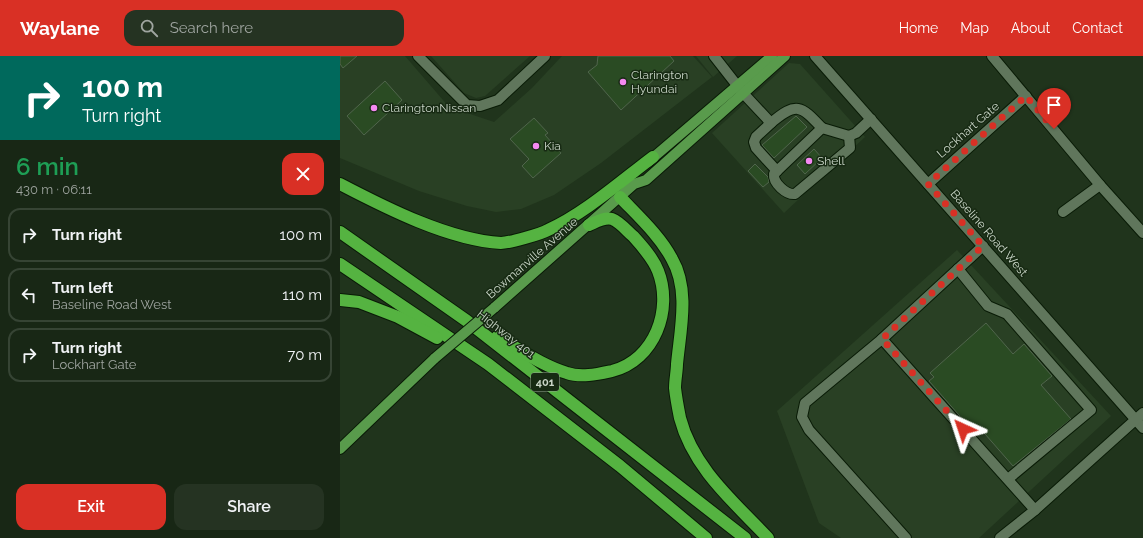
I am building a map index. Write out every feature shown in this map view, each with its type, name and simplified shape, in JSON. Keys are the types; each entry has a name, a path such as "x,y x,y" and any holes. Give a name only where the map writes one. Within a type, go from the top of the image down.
{"highway":[{"path":"340,184 424,223 459,236 503,243 548,231 601,196 653,157"},
{"path":"620,197 654,235 673,260 681,284 682,308 675,387 680,418 688,442 699,462 715,483 768,538"},
{"path":"467,321 568,374 595,375 620,369 641,355 653,340 661,320 664,293 658,270 641,244 623,226 613,219 603,219 589,225"},
{"name":"Highway 401","path":"340,232 467,321 745,538"},
{"name":"401","path":"340,264 488,364 620,466 706,538"},
{"path":"340,300 359,302 398,318 488,364"}],"main road":[{"name":"Bowmanville Avenue","path":"340,449 435,358 589,225 634,184 646,180 740,90 772,56"},
{"name":"Bowmanville Avenue","path":"634,184 639,172 653,157 785,56"}],"street":[{"path":"418,56 467,104 480,106 498,100 546,56"},
{"name":"Baseline Road West","path":"815,56 983,246 1139,417 1143,428"},
{"path":"992,56 1143,233"},
{"path":"716,57 740,90 771,123"},
{"name":"Lockhart Gate","path":"928,184 1026,96"},
{"path":"777,171 756,148 754,142 756,137 786,110 798,108 806,110 822,128 849,136 856,134 871,119"},
{"path":"822,128 774,174 775,180 787,193 795,194 850,148 849,136"},
{"path":"1063,212 1100,184"},
{"path":"906,538 809,430 802,417 806,403 882,339 983,246"},
{"path":"958,269 988,306 1007,314 1091,410 1008,479"},
{"path":"882,339 1035,510"},
{"path":"1000,538 1035,510 1139,417"}],"shaded area":[{"path":"340,56 405,56 449,107 494,122 532,88 562,56 693,56 712,77 601,163 554,195 521,209 496,212 467,206 419,191 340,158"},
{"path":"431,56 530,56 485,96 476,98 464,93"},
{"path":"696,56 737,56 713,77"},
{"path":"789,63 800,64 865,137 784,213 712,133"},
{"path":"957,250 1111,416 979,538 841,538 819,523 777,411"}],"building":[{"path":"340,56 357,56 343,68 340,64"},
{"name":"Clarington Hyundai","path":"598,56 670,56 674,61 621,110 588,72 597,65"},
{"name":"ClaringtonNissan","path":"385,81 402,100 364,135 347,116"},
{"path":"796,116 807,127 774,158 762,145"},
{"name":"Kia","path":"534,118 548,133 545,135 561,153 533,178 522,166 529,159 510,139"},
{"name":"Shell","path":"814,149 822,158 805,174 797,165"},
{"path":"755,164 768,177 769,182 763,187 748,171"},
{"path":"986,323 1013,354 1024,344 1052,376 1041,385 1071,419 1013,466 978,426 973,431 929,381 934,377 930,373"}],"place":[{"name":"Clarington Hyundai","path":"623,82"},
{"name":"ClaringtonNissan","path":"374,108"},
{"name":"Kia","path":"536,146"},
{"name":"Shell","path":"809,161"}],"route":[{"path":"963,429 882,339 983,246 928,184 1026,96 1054,129"}]}
